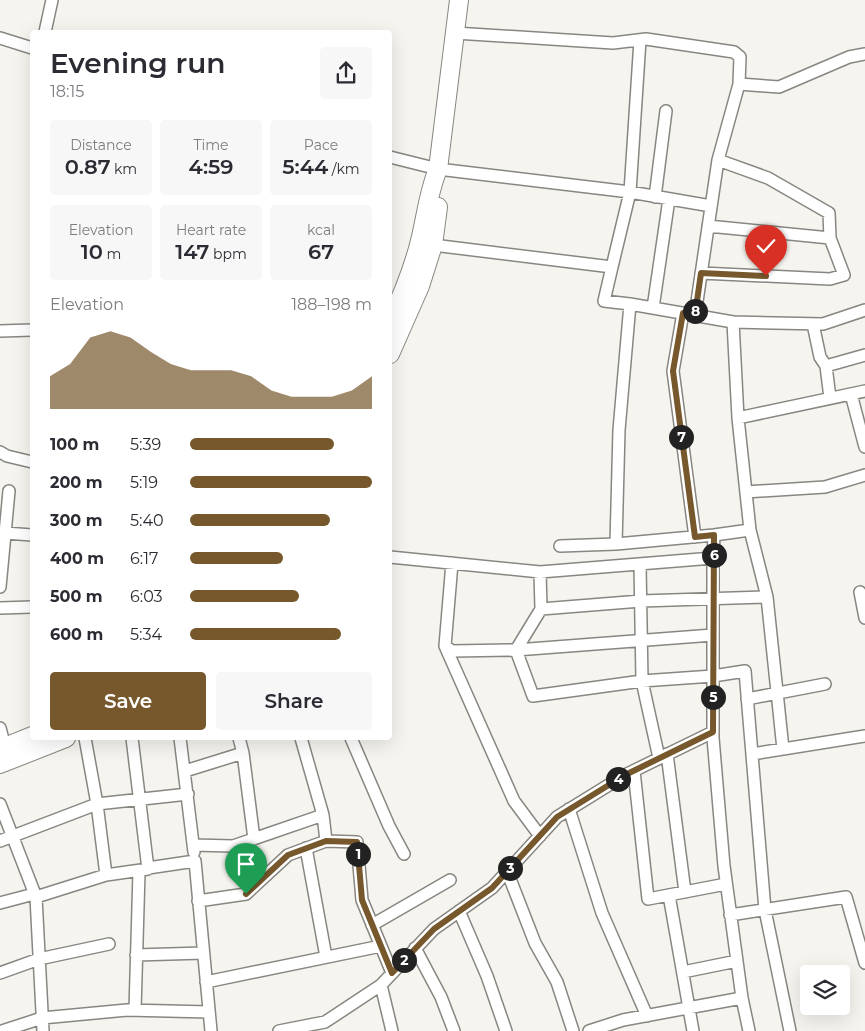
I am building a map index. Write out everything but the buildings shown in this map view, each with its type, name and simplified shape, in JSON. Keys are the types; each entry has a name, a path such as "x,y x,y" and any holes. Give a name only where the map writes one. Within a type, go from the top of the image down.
{"main road":[{"path":"392,312 420,242 432,185 438,169 459,0"},
{"path":"392,350 413,303 433,245 441,185 438,169"},
{"path":"2,753 30,737"},
{"path":"2,753 57,740"}],"street":[{"path":"44,30 52,0"},
{"path":"455,33 613,43 640,40 734,52 740,57 739,84 718,160 695,315"},
{"path":"0,38 30,47"},
{"path":"640,40 630,192 604,302 630,304 733,322 823,324 865,310"},
{"path":"739,84 779,87 849,57 865,54"},
{"path":"655,197 666,110"},
{"path":"392,158 438,169 630,192 711,206"},
{"path":"701,273 830,279 844,275 830,238 829,213 768,178 718,160"},
{"path":"653,308 669,199"},
{"path":"708,226 830,238"},
{"path":"433,245 612,267"},
{"path":"616,544 619,430 630,304"},
{"path":"683,313 673,371 695,537"},
{"path":"733,322 738,418 750,530 766,597 783,749"},
{"path":"813,324 820,357 826,366 830,398"},
{"path":"0,331 30,330"},
{"path":"826,366 865,355"},
{"path":"738,418 865,391"},
{"path":"850,394 865,447"},
{"path":"0,452 7,456 30,462"},
{"path":"746,492 825,487 865,475"},
{"path":"0,587 9,491"},
{"path":"560,546 616,544 750,530"},
{"path":"5,533 30,535"},
{"path":"714,535 713,732 726,884 742,998 749,1031"},
{"path":"392,557 540,572 714,558"},
{"path":"452,563 445,646 514,801 540,836"},
{"path":"640,565 642,681 663,756 685,892"},
{"path":"516,650 541,609 540,572"},
{"path":"860,592 865,618"},
{"path":"541,609 641,601 766,597"},
{"path":"0,608 30,607"},
{"path":"445,646 452,651 516,650 642,642 713,635"},
{"path":"516,650 534,696 642,681 713,676 745,671 765,910 790,1031"},
{"path":"748,699 825,684"},
{"path":"0,728 2,753"},
{"path":"279,1031 326,1027 381,984 434,929 492,888 557,817 634,771 713,732"},
{"path":"752,754 865,736"},
{"path":"85,740 97,804 106,875"},
{"path":"132,740 140,801 143,870 136,955 135,1010"},
{"path":"180,740 188,794 211,1031"},
{"path":"240,740 243,753 254,839"},
{"path":"302,740 323,816 326,841"},
{"path":"352,740 389,826 404,854"},
{"path":"185,771 243,753"},
{"path":"634,771 648,899 726,884"},
{"path":"0,840 97,804 140,801 188,794"},
{"path":"0,804 35,896 43,1031"},
{"path":"570,809 602,912 647,1016"},
{"path":"193,845 233,846 323,816"},
{"path":"198,901 246,894 288,855 306,848 326,841 357,842 362,900 392,973"},
{"path":"306,848 326,957"},
{"path":"0,903 35,896 106,875 194,861"},
{"path":"507,871 535,943 557,982 573,1031"},
{"path":"372,925 450,880"},
{"path":"669,895 693,1031"},
{"path":"730,915 846,897 865,963"},
{"path":"460,911 487,976 506,1031"},
{"path":"0,973 39,959 109,944"},
{"path":"206,982 381,946"},
{"path":"415,948 441,997 454,1031"},
{"path":"136,955 203,953"},
{"path":"683,972 737,961"},
{"path":"381,984 392,1031"},
{"path":"590,1031 620,1026 647,1016 742,998"},
{"path":"2,1031 42,1018 135,1010 209,1012"}],"route":[{"path":"246,894 288,855 326,841 357,842 362,900 392,973 434,929 492,888 557,817 625,775 713,732 714,535 695,537 673,371 683,313 695,315 701,273 766,276"}]}
